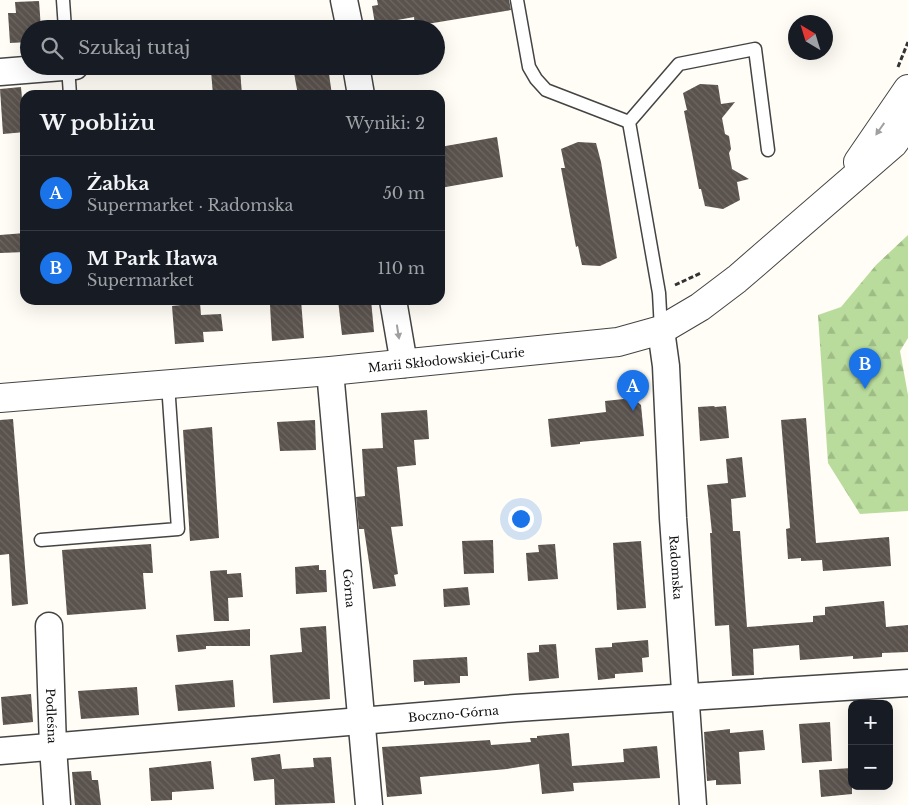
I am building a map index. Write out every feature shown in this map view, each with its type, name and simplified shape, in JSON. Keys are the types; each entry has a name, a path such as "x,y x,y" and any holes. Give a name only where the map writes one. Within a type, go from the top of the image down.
{"street":[{"path":"344,0 348,20"},
{"path":"0,72 20,70"},
{"path":"358,75 360,90"},
{"name":"Marii Skłodowskiej-Curie","path":"840,189 902,80"},
{"name":"Marii Skłodowskiej-Curie","path":"0,398 330,371 618,342 661,330 700,307 737,279 893,144 908,124"},
{"path":"394,305 404,364"},
{"name":"Radomska","path":"661,330 666,366 673,518 693,805"},
{"name":"Górna","path":"330,371 363,720 369,805"},
{"name":"Podleśna","path":"49,626 57,805"},
{"name":"Boczno-Górna","path":"0,751 363,720 908,683"}],"lane":[{"path":"63,0 64,20"},
{"path":"518,0 529,67 536,80 546,90 629,122"},
{"path":"629,122 680,64 755,49 768,150"},
{"path":"70,75 70,90"},
{"path":"629,122 660,293 661,330"},
{"path":"41,540 178,529 168,384"}],"path":[{"path":"902,80 908,42"},
{"path":"660,293 707,271"}],"green space":[{"path":"908,235 908,338 900,351 908,395 908,511 860,514 828,463 818,315 841,307 876,265"}],"building":[{"path":"377,0 509,0 511,10 445,21 414,20 414,17 397,20 374,20 372,6 378,5"},
{"path":"39,1 40,20 20,20 20,42 10,43 8,13 16,13 15,2"},
{"path":"211,75 240,75 242,90 213,90"},
{"path":"294,75 329,75 331,90 297,90"},
{"path":"700,84 718,85 721,104 735,102 722,118 725,134 729,136 731,149 729,153 732,169 749,179 737,182 740,200 723,209 705,206 701,189 699,189 684,111 687,110 683,93"},
{"path":"21,87 20,132 3,134 0,89"},
{"path":"497,137 503,177 445,187 445,146"},
{"path":"578,142 596,143 601,162 617,258 600,266 582,265 578,246 576,247 561,168 565,168 561,149"},
{"path":"20,233 20,252 0,253 0,235"},
{"path":"200,305 201,315 221,314 223,331 203,332 204,342 175,344 172,306"},
{"path":"270,305 301,305 304,338 272,341"},
{"path":"339,305 371,305 374,332 342,335"},
{"path":"633,398 641,405 644,436 580,442 580,444 551,447 548,419 606,412 605,401"},
{"path":"726,406 729,438 700,441 698,407"},
{"path":"427,410 429,439 414,440 416,465 397,467 403,526 391,527 398,574 394,575 396,586 373,589 364,529 359,529 356,497 365,496 362,449 383,448 381,413"},
{"path":"806,418 816,543 889,537 891,566 823,571 822,560 801,561 801,558 788,559 786,529 790,528 781,420"},
{"path":"13,419 28,604 12,606 9,554 0,555 0,420"},
{"path":"315,420 316,450 280,451 277,422"},
{"path":"212,427 219,538 190,541 183,430"},
{"path":"742,457 746,497 731,499 733,531 740,531 747,627 813,622 813,616 825,615 825,607 884,601 886,627 908,625 908,652 882,653 882,657 853,659 853,656 800,660 799,645 753,649 754,675 732,676 729,625 715,626 710,533 712,533 707,485 728,483 726,459"},
{"path":"493,540 494,573 464,574 462,541"},
{"path":"641,541 646,608 617,610 613,543"},
{"path":"151,544 153,573 143,573 146,609 67,615 62,550"},
{"path":"555,544 558,579 528,581 526,553 539,552 538,545"},
{"path":"319,565 319,570 326,570 327,592 296,594 295,567"},
{"path":"227,570 227,574 241,573 243,597 228,598 229,621 214,621 210,571"},
{"path":"468,587 470,605 444,607 443,589"},
{"path":"326,626 330,699 273,703 270,655 302,652 300,628"},
{"path":"250,629 250,646 206,646 206,649 178,652 176,635"},
{"path":"648,640 649,657 642,658 643,672 615,674 615,678 598,680 595,648 612,647 612,643"},
{"path":"556,644 559,678 529,681 527,653 539,652 539,645"},
{"path":"467,657 468,676 460,676 460,683 424,685 424,681 414,682 413,660"},
{"path":"233,680 235,707 178,711 175,685"},
{"path":"137,687 139,715 81,719 78,691"},
{"path":"31,694 33,722 3,725 1,697"},
{"path":"830,722 832,761 802,763 799,724"},
{"path":"730,729 730,733 763,730 765,750 739,752 741,784 716,785 716,780 707,781 704,732"},
{"path":"569,733 572,766 624,762 623,749 657,746 660,778 573,783 574,791 542,794 539,764 420,777 422,794 387,797 382,747 490,740 491,745 531,742 530,738 537,738 537,736"},
{"path":"280,754 282,769 314,767 313,758 331,757 335,803 275,805 274,779 254,781 251,758"},
{"path":"211,761 214,789 172,792 172,800 151,801 149,768"},
{"path":"848,768 848,790 852,790 852,794 821,797 819,770"},
{"path":"91,771 92,780 98,780 101,805 75,805 72,772"}],"place":[{"name":"M Park Iława","path":"865,389"},
{"name":"Żabka","path":"633,411"}]}
